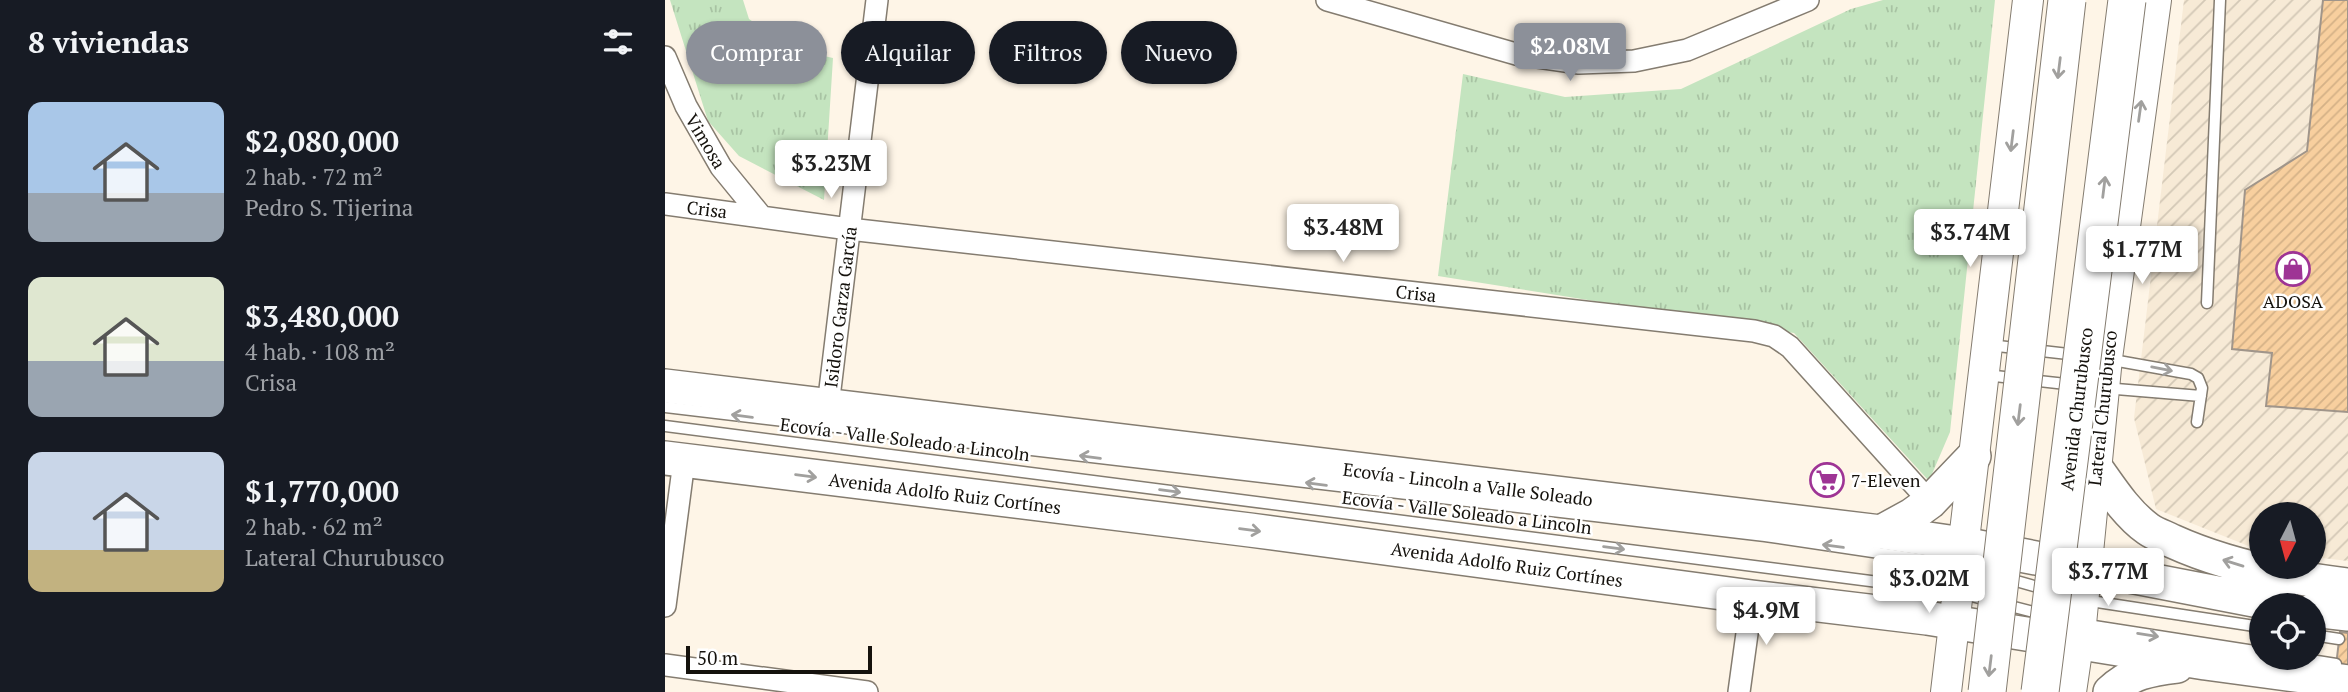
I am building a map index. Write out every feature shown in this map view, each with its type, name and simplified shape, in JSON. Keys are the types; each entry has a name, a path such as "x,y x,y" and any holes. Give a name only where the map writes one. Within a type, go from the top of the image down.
{"highway":[{"path":"1987,692 2067,0"},
{"name":"Avenida Churubusco","path":"2040,692 2127,0"}],"main road":[{"name":"Avenida Adolfo Ruiz Cortínes","path":"665,386 1881,532 1958,581 2072,607 2205,663 2342,673"},
{"path":"1881,532 1930,502 1974,456"},
{"name":"Avenida Adolfo Ruiz Cortínes","path":"675,460 1250,530 1927,618 1958,581"},
{"path":"2096,468 2119,501 2148,530 2195,551 2249,568 2348,585"},
{"name":"Avenida Adolfo Ruiz Cortínes","path":"1958,581 2072,607 2249,606"},
{"path":"2326,617 2344,627"},
{"path":"2110,692 2121,681 2146,670 2205,663"}],"street":[{"name":"Isidoro Garza García","path":"828,406 877,0"},
{"path":"1327,0 1516,54 1579,63 1635,61 1687,50 1808,0"},
{"path":"1946,692 2028,0"},
{"name":"Lateral Churubusco","path":"2071,692 2072,607 2096,468 2103,388 2156,0"},
{"name":"Vimosa","path":"665,57 686,106 721,167 761,216"},
{"name":"Crisa","path":"665,204 849,229 1754,331 1774,336 1790,347 1930,502"},
{"path":"665,607 675,460"},
{"path":"1739,692 1752,597"},
{"path":"665,665 759,685 867,692"}],"lane":[{"path":"2207,303 2220,0"},
{"path":"1986,345 2107,358 2191,374 2201,382 2197,422"},
{"path":"1983,374 2201,397"},
{"name":"Ecovía - Lincoln a Valle Soleado","path":"665,407 1765,536 1958,581"},
{"name":"Ecovía - Valle Soleado a Lincoln","path":"665,426 1958,581"},
{"path":"2072,607 2249,626"},
{"path":"2072,607 2249,649"},
{"path":"2326,632 2344,627"}],"shaded area":[{"path":"2184,0 2348,0 2348,561 2326,558 2326,502 2249,502 2249,546 2156,509 2134,418"}],"green space":[{"path":"670,0 743,0 752,21 686,21 686,51"},
{"path":"1883,0 1995,0 1950,432 1929,481 1794,333 1438,276 1463,74 1565,97 1681,89 1851,9"},
{"path":"827,57 833,58 824,200 739,156 708,121 696,84 827,84"}],"building":[{"name":"ADOSA","path":"2323,0 2348,0 2348,412 2266,406 2272,353 2232,349 2245,190 2307,151"},
{"path":"2340,632 2348,633 2348,667 2336,666"}],"place":[{"name":"ADOSA","path":"2293,269"},
{"name":"7-Eleven","path":"1827,480"}]}
